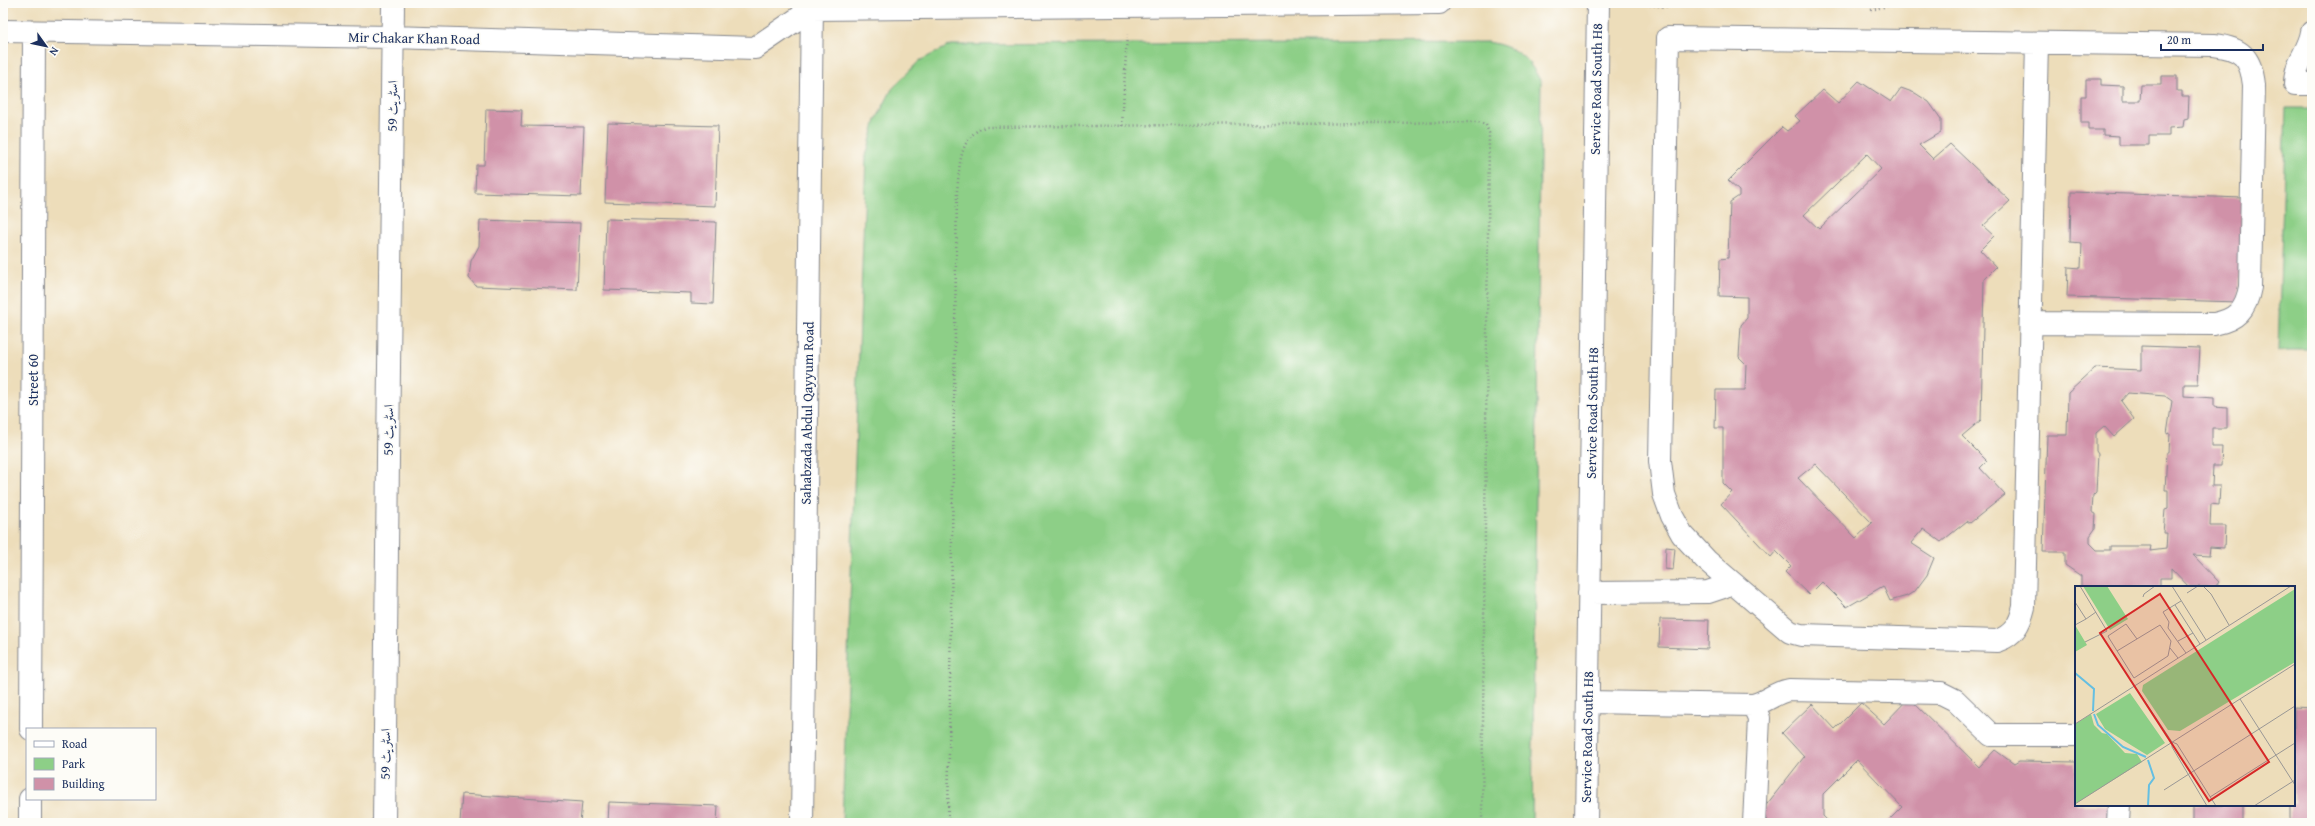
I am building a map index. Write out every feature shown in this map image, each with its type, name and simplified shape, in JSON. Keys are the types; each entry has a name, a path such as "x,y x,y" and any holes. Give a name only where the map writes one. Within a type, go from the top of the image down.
{"street":[{"name":"اسٹریٹ 59","path":"384,823 393,3"},
{"path":"809,5 1128,8 1439,3"},
{"name":"Service Road South H8","path":"1586,823 1598,3"},
{"name":"Mir Chakar Khan Road","path":"3,31 392,37 755,48 809,5"},
{"name":"Sahabzada Abdul Qayyum Road","path":"802,823 809,5"},
{"name":"Street 60","path":"31,728 34,32"},
{"path":"2312,32 2309,45 2297,66 2295,84 2312,84"},
{"path":"2031,323 2214,324 2227,322 2239,314 2248,300 2250,287 2254,85 2253,70 2248,61 2232,48 2214,45 1668,38 1660,461 1664,494 1675,522 1682,534 1696,550 1728,580 1782,627 1790,632 1801,635 1997,641 2007,638 2015,631 2021,620 2024,607 2037,43"},
{"path":"1589,593 1708,592 1723,587 1728,580"},
{"path":"1588,702 1753,705 1761,703 1782,691 1789,690 1941,694 1955,700 1991,734 2075,736"},
{"path":"1753,705 1759,718 1754,823"},
{"path":"30,800 30,823"},
{"path":"2118,823 2119,806"}],"path":[{"path":"1122,126 1128,8"},
{"path":"948,823 957,199 963,150 969,137 977,130 985,127 1478,122 1483,123 1488,128 1482,823"}],"green space":[{"path":"1488,42 1514,50 1520,54 1531,66 1541,82 1532,823 842,823 866,156 876,120 892,89 919,61 951,45"},
{"path":"2286,108 2312,108 2312,350 2278,350"}],"building":[{"path":"2161,76 2177,76 2177,91 2182,91 2182,96 2189,96 2188,119 2184,120 2183,127 2169,128 2169,136 2149,136 2149,145 2119,145 2119,136 2103,135 2103,130 2088,130 2088,123 2081,123 2081,96 2086,96 2086,79 2101,79 2101,85 2123,86 2123,101 2140,101 2141,85 2161,85"},
{"path":"1859,81 1891,102 1901,88 1915,93 1929,102 1941,119 1941,132 1919,145 1933,159 1950,144 2010,201 1983,226 1994,236 1980,250 1996,267 1984,279 1981,420 1962,436 1987,461 1980,468 2005,495 1970,523 1967,521 1941,542 1923,529 1911,543 1934,558 1927,575 1915,591 1907,596 1890,601 1883,586 1847,607 1822,582 1809,595 1785,572 1791,566 1776,551 1771,557 1721,504 1732,492 1723,483 1723,428 1715,428 1716,390 1745,390 1746,364 1739,357 1741,325 1747,318 1747,297 1719,296 1720,259 1728,258 1730,202 1739,196 1739,191 1728,181 1782,127 1787,131 1800,121 1795,116 1823,90 1838,103","holes":["1867,154 1881,169 1819,229 1804,215","1815,464 1872,523 1856,538 1798,478"]},
{"path":"486,109 522,110 521,126 584,127 581,196 475,193 476,165 484,165"},
{"path":"608,123 718,126 715,206 605,202"},
{"path":"2071,192 2243,198 2239,302 2067,297 2068,267 2081,268 2082,243 2070,242"},
{"path":"606,219 716,222 713,304 691,303 691,293 604,290"},
{"path":"480,220 580,223 577,290 476,286 469,278 471,261 479,246"},
{"path":"2141,346 2200,348 2198,384 2184,384 2184,396 2214,398 2214,407 2227,408 2227,428 2212,428 2212,447 2222,447 2221,466 2213,466 2212,486 2220,486 2219,505 2211,504 2210,526 2225,526 2224,548 2210,547 2209,556 2193,555 2219,582 2216,586 2188,586 2171,568 2171,578 2160,578 2160,586 2081,586 2081,576 2065,565 2065,552 2043,552 2047,435 2067,435 2068,393 2095,368 2141,370","holes":["2128,393 2165,396 2172,401 2167,434 2170,433 2169,452 2167,452 2165,490 2168,490 2168,509 2165,510 2163,533 2167,533 2166,549 2150,551 2151,546 2110,546 2110,550 2097,550 2090,543 2090,536 2095,529 2096,514 2092,512 2093,495 2096,492 2098,454 2096,451 2096,433 2104,426 2114,437 2134,419 2121,401"]},
{"path":"1666,547 1675,548 1673,570 1665,569"},
{"path":"1660,619 1709,620 1708,649 1659,647"},
{"path":"1909,698 1979,767 1995,750 2014,764 2019,761 2075,762 2075,806 2113,806 2112,823 1886,823 1902,807 1857,760 1823,794 1823,816 1830,823 1770,823 1760,813 1804,757 1782,733 1812,704 1835,729 1861,703 1884,724"},
{"path":"2295,707 2312,708 2312,823 2290,823 2290,806 2295,806"},
{"path":"462,794 582,802 580,823 460,823"},
{"path":"609,802 718,806 717,823 608,823"},
{"path":"2193,806 2243,806 2243,823 2193,823"}]}
